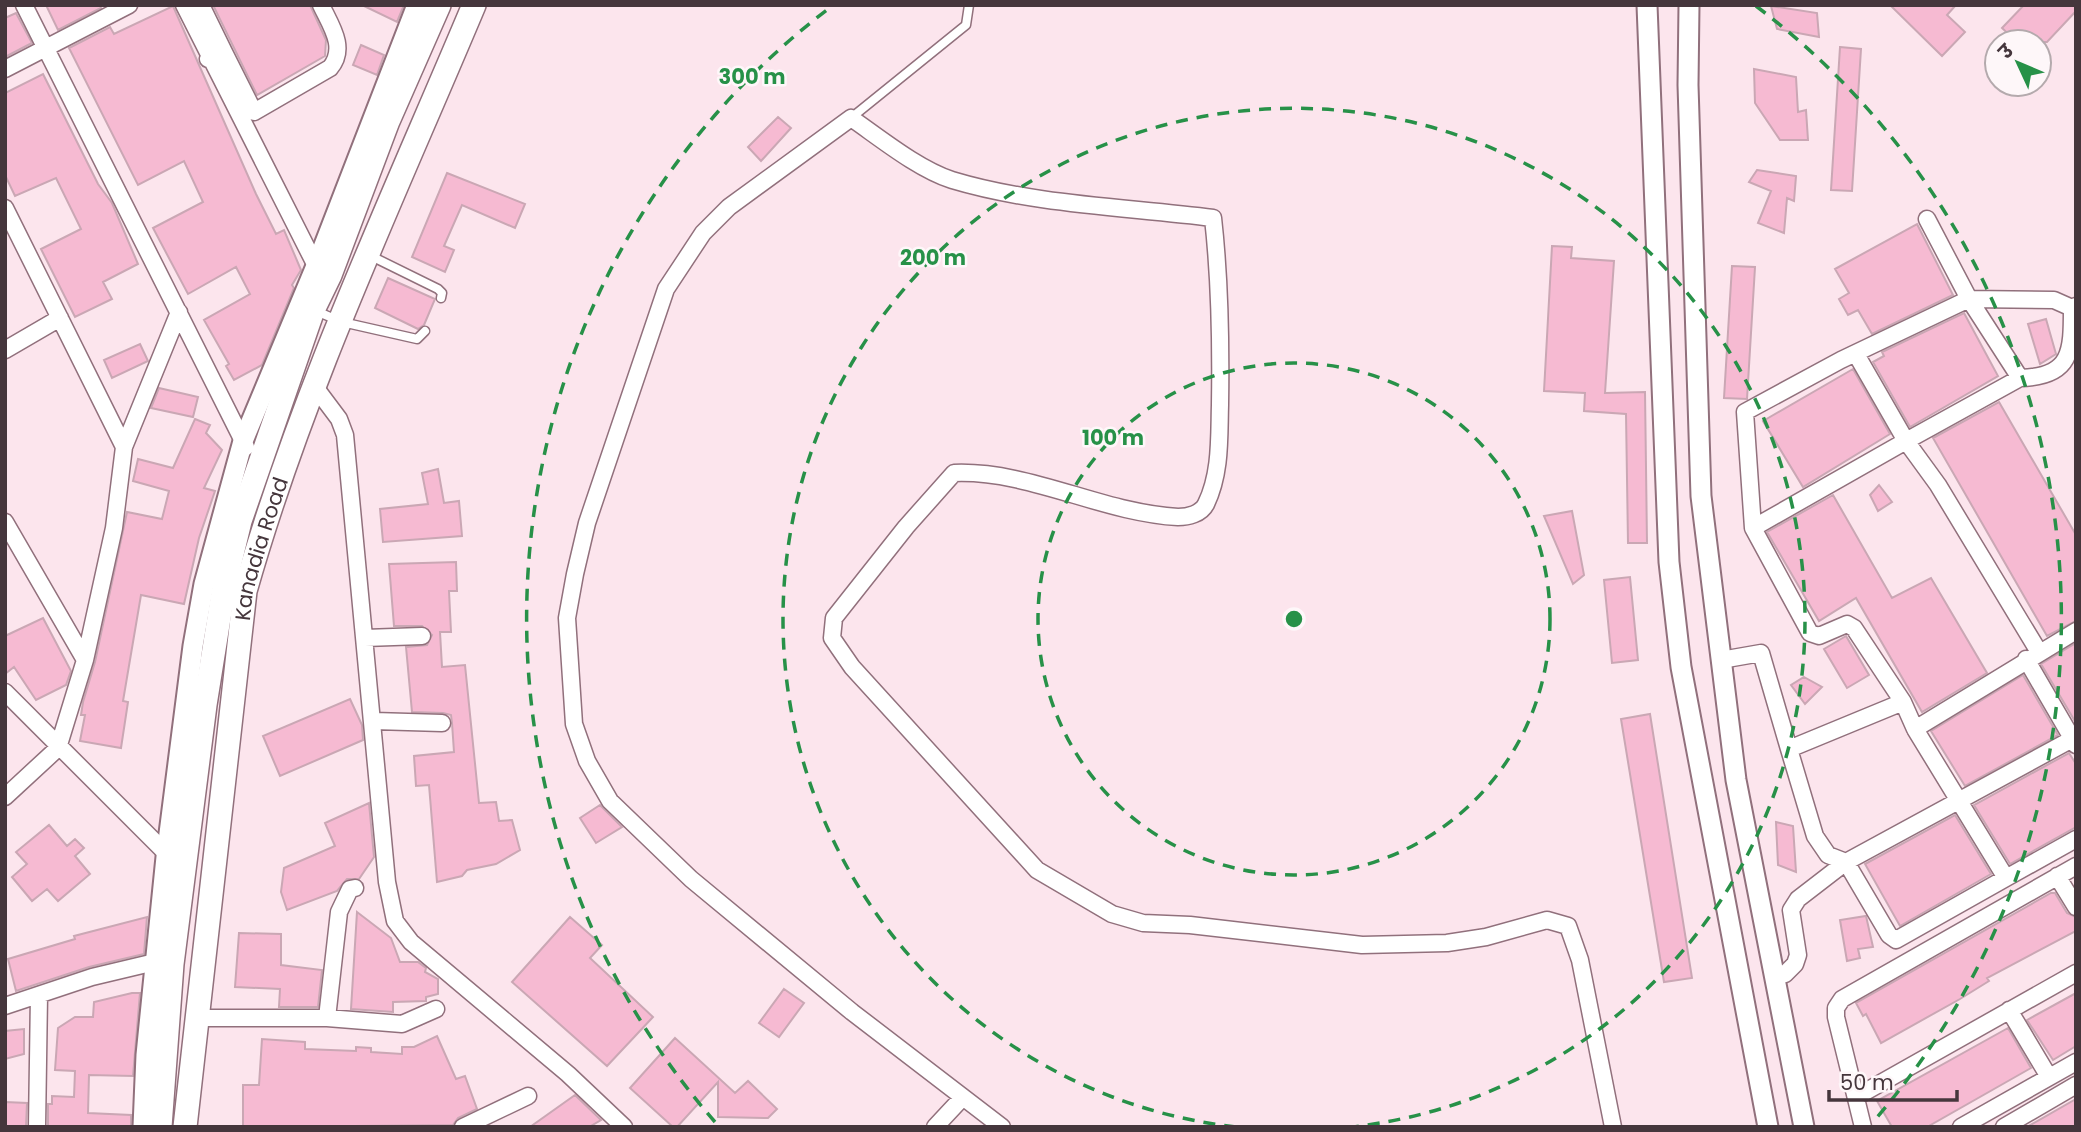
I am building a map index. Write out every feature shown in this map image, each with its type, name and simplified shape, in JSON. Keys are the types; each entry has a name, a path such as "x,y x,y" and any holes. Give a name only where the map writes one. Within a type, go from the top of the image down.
{"main road":[{"name":"Kanadia Road","path":"160,1127 155,1055 163,963 214,586 232,518 257,467 313,310 323,271 439,5"},
{"name":"Kanadia Road","path":"185,1127 246,592 268,510 315,387 474,5"}],"street":[{"path":"24,5 257,467"},
{"path":"5,69 129,5"},
{"path":"184,5 208,59 323,271"},
{"path":"201,5 254,112 330,68 336,61 339,50 335,34 321,5"},
{"path":"232,518 243,441 323,271 417,5"},
{"path":"1647,5 1668,562 1681,667 1768,1127"},
{"path":"1689,5 1688,85 1701,496 1737,780 1804,1127"},
{"path":"208,59 223,50"},
{"path":"1002,1127 862,1020 713,897 619,810 610,801 587,761 574,724 567,618 575,574 587,523 666,289 703,233 729,207 851,118 901,152 949,179 1026,196 1213,218 1220,278 1221,355 1219,465 1205,506 1199,513 1180,517 1105,504 982,472 954,473 906,527 834,618 832,638 852,667 1037,870 1112,914 1143,923 1190,925 1362,945 1447,943 1486,937 1547,920 1568,926 1580,960 1614,1127"},
{"path":"6,213 124,447"},
{"path":"1927,219 1969,299 2020,378"},
{"path":"1753,528 2020,378 2038,378 2058,369 2072,347 2074,307 2054,300 1969,299 1745,412 1753,528 1810,633 1819,636 1847,624 1854,628 1903,702 1914,729 2006,878"},
{"path":"5,797 58,748 86,660 114,528 124,447 179,312"},
{"path":"5,349 60,318"},
{"path":"1774,977 1784,974 1795,964 1798,955 1792,916 1794,905 1846,862 2075,740 2033,655 1938,485 1906,441 1856,354"},
{"path":"315,387 339,419 345,435 374,721 387,882 395,921 411,942 568,1074 624,1127"},
{"path":"5,522 86,660"},
{"path":"1914,729 2076,631"},
{"path":"365,638 422,636"},
{"path":"1721,660 1761,653 1815,836 1829,855 1846,862 1889,935 1896,940 1901,940 2076,839"},
{"path":"5,692 58,748 175,862"},
{"path":"1789,749 1903,702"},
{"path":"374,721 442,723"},
{"path":"1863,1127 1836,1017 1836,1008 1842,999 2076,866"},
{"path":"2057,876 2076,907"},
{"path":"327,1018 340,912 344,897 349,889 355,888"},
{"path":"5,1006 92,977 163,963"},
{"path":"1856,1097 2076,973"},
{"path":"37,1127 39,995"},
{"path":"196,1018 327,1018 402,1024 436,1009"},
{"path":"2010,1010 2049,1077"},
{"path":"143,1127 155,1055"},
{"path":"1961,1127 2076,1062"},
{"path":"2004,1127 2076,1085"},
{"path":"463,1127 489,1117 528,1096"},
{"path":"935,1127 963,1097"}],"lane":[{"path":"851,118 966,25 969,5"},
{"path":"369,255 438,289 443,293 441,298"},
{"path":"313,310 342,322 417,339 425,331"}],"building":[{"path":"46,5 99,5 101,8 58,30"},
{"path":"213,5 310,5 326,40 325,56 257,95"},
{"path":"362,5 404,5 397,22"},
{"path":"1890,5 1956,5 1947,15 1965,32 1942,56"},
{"path":"2024,5 2076,5 2076,11 2053,36 2053,28 2002,28"},
{"path":"173,6 256,194 276,234 284,230 301,270 292,285 294,288 262,365 234,380 226,366 229,364 204,320 250,294 236,267 188,294 153,228 203,202 184,161 138,185 69,48 110,27 114,34"},
{"path":"1771,6 1817,13 1819,37 1777,29"},
{"path":"16,13 32,43 5,57 5,18"},
{"path":"361,45 384,55 377,75 353,65"},
{"path":"1840,47 1861,49 1852,191 1831,190"},
{"path":"1754,69 1796,77 1798,112 1806,110 1808,140 1780,140 1755,103"},
{"path":"43,74 98,184 112,203 138,264 103,282 112,299 75,317 41,249 81,229 56,178 15,196 5,175 5,93"},
{"path":"778,117 791,128 761,161 748,147"},
{"path":"1757,170 1796,176 1794,201 1787,198 1784,233 1758,223 1771,191 1749,182"},
{"path":"447,173 525,204 515,228 462,205 444,246 454,250 445,272 412,257"},
{"path":"1917,224 1953,295 1872,334 1858,310 1848,315 1839,299 1849,293 1835,269"},
{"path":"1552,246 1572,247 1571,258 1614,261 1605,393 1645,392 1647,543 1628,543 1626,414 1584,411 1585,393 1544,391"},
{"path":"1732,266 1755,267 1747,399 1724,398"},
{"path":"388,278 435,299 424,325 418,329 375,308"},
{"path":"1964,313 1998,376 1910,427 1873,362 1884,356 1882,352"},
{"path":"2046,319 2056,354 2040,364 2028,324"},
{"path":"140,344 148,361 112,378 104,360"},
{"path":"1853,369 1890,434 1803,487 1763,421"},
{"path":"159,388 198,397 193,417 151,408"},
{"path":"1999,402 2076,535 2076,621 2047,636 1933,438"},
{"path":"195,419 210,425 206,433 222,450 204,488 215,491 199,538 184,604 141,595 123,701 128,702 121,748 80,741 85,715 81,715 83,702 95,662 127,512 162,519 169,491 133,481 138,459 173,468"},
{"path":"438,469 444,503 459,501 462,536 383,542 380,509 428,504 422,473"},
{"path":"1879,485 1892,502 1878,511 1870,495"},
{"path":"1833,495 1892,598 1931,578 1987,673 1922,712 1856,598 1819,621 1767,532"},
{"path":"1572,511 1584,575 1573,584 1544,516"},
{"path":"456,562 457,591 449,591 451,632 440,632 442,667 465,665 479,803 496,802 499,821 512,820 520,850 496,864 467,870 462,876 437,882 429,785 416,786 414,756 454,752 451,715 412,712 406,647 427,645 432,635 422,626 394,626 389,564"},
{"path":"1630,577 1638,660 1612,663 1604,580"},
{"path":"43,618 71,671 66,685 36,700 14,667 5,674 5,636"},
{"path":"1846,636 1869,675 1847,688 1824,649"},
{"path":"2076,643 2076,723 2041,664"},
{"path":"2023,675 2058,735 1965,786 1931,731"},
{"path":"1804,677 1822,687 1805,704 1791,685"},
{"path":"350,699 362,725 363,740 280,776 263,736"},
{"path":"1650,714 1692,978 1664,982 1621,719"},
{"path":"2069,753 2076,764 2076,827 2010,864 1974,805"},
{"path":"369,803 374,857 359,879 347,879 337,891 287,910 281,892 284,868 335,846 325,823"},
{"path":"600,805 622,827 596,843 580,818"},
{"path":"1955,815 1991,874 1900,926 1865,864"},
{"path":"1776,822 1793,826 1796,872 1778,865"},
{"path":"49,825 67,846 75,839 84,848 75,856 90,874 58,901 47,889 32,901 12,877 27,864 16,852"},
{"path":"2055,893 2067,913 2076,917 2076,931 1987,978 1989,981 1960,999 1881,1043 1866,1014 1863,1016 1856,1003"},
{"path":"357,912 391,938 400,962 418,962 426,968 425,972 438,979 438,994 426,997 426,1001 393,1002 393,1012 351,1009"},
{"path":"1866,916 1873,947 1858,949 1860,958 1847,961 1840,920"},
{"path":"147,917 144,954 89,967 16,991 8,959 75,939 74,936"},
{"path":"570,917 602,945 590,958 653,1017 607,1066 512,982"},
{"path":"239,933 281,934 281,965 322,970 318,1007 279,1007 280,989 235,987"},
{"path":"784,989 804,1003 779,1037 759,1023"},
{"path":"140,993 133,1076 89,1075 88,1113 131,1115 131,1127 48,1127 48,1104 52,1104 52,1096 74,1097 75,1071 55,1070 58,1028 75,1017 93,1017 94,1002"},
{"path":"2076,993 2076,1046 2053,1060 2027,1020"},
{"path":"2008,1028 2031,1068 1927,1127 1892,1127 1877,1101"},
{"path":"24,1029 24,1054 5,1059 5,1031"},
{"path":"437,1036 456,1079 465,1076 477,1109 458,1118 453,1125 243,1127 243,1085 259,1085 262,1039 305,1042 305,1049 356,1051 356,1047 371,1048 371,1052 402,1054 402,1047 414,1047"},
{"path":"675,1038 735,1093 748,1081 777,1109 768,1118 718,1117 718,1082 677,1127 673,1127 630,1088"},
{"path":"575,1095 601,1120 589,1127 530,1127"},
{"path":"2076,1099 2076,1127 2027,1127"},
{"path":"5,1102 27,1103 26,1127 5,1127"}]}
